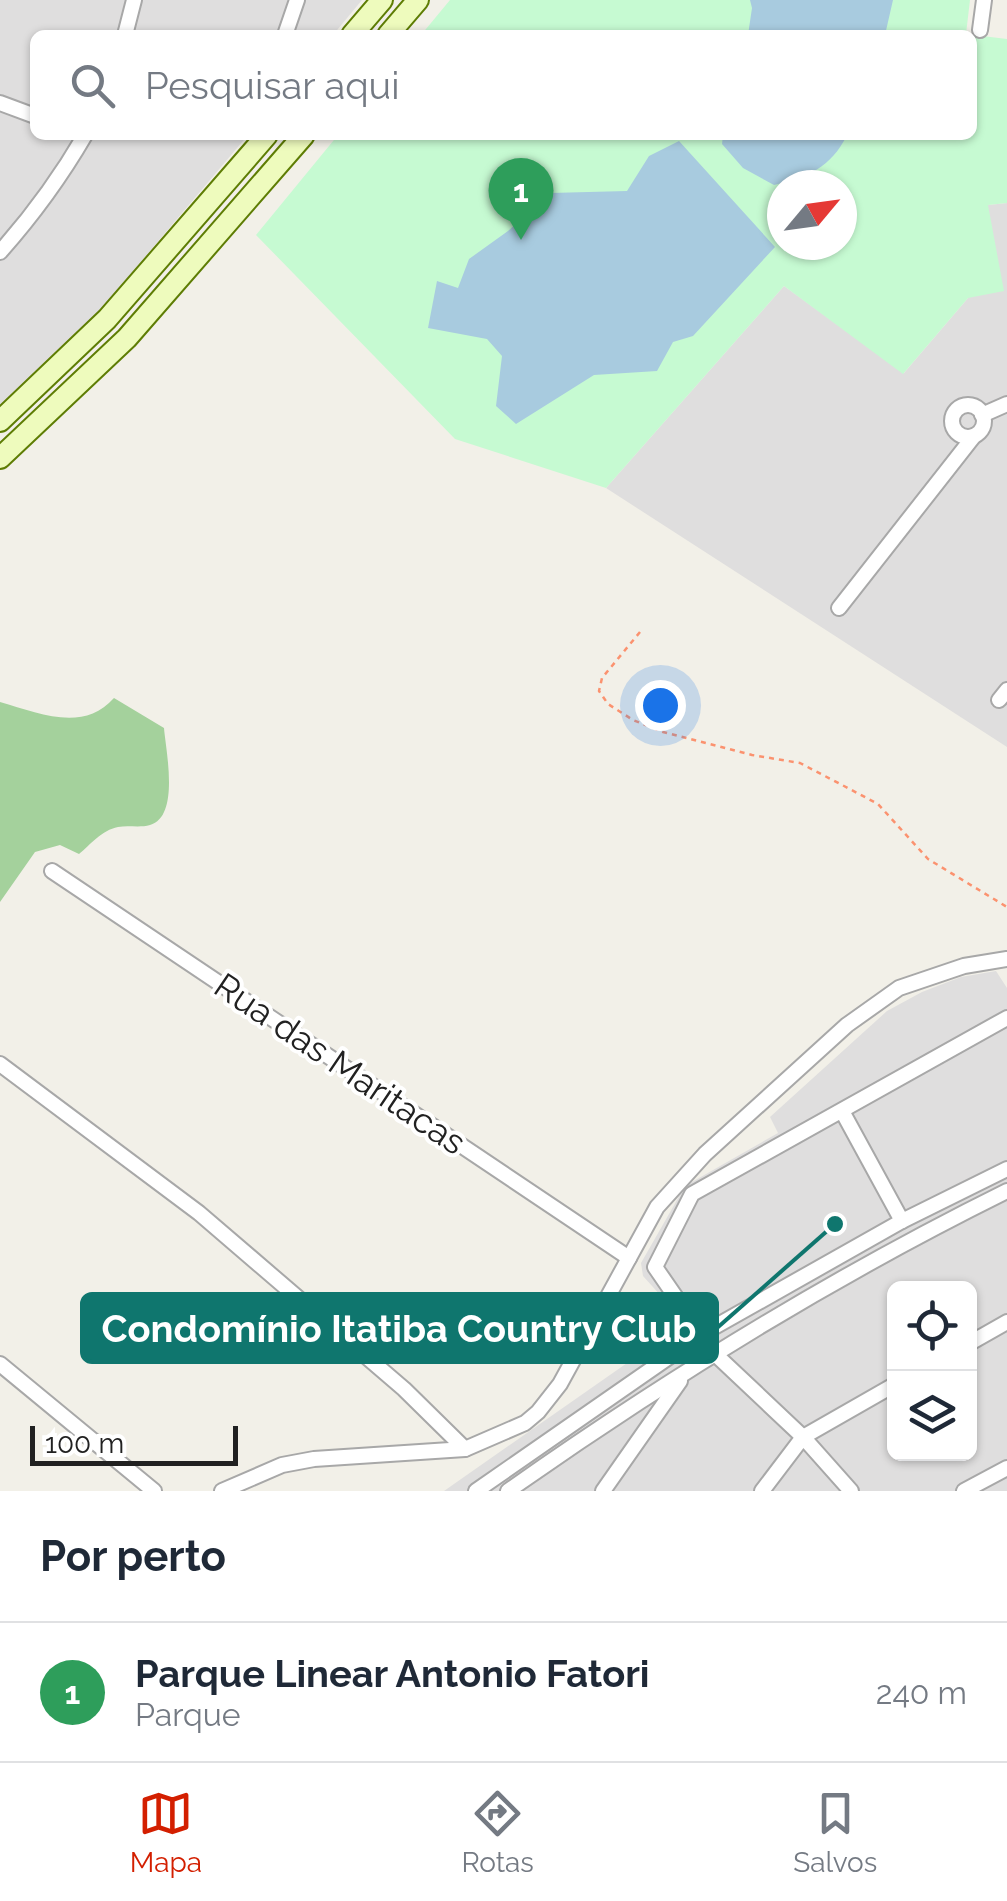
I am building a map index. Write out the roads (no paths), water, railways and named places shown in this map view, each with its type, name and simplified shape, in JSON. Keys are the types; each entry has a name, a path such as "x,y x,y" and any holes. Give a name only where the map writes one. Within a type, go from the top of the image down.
{"main road":[{"path":"356,30 382,0"},
{"path":"392,30 418,0"},
{"path":"0,421 107,319 263,140"},
{"path":"0,458 127,338 300,140"}],"street":[{"path":"126,30 134,0"},
{"path":"287,30 296,0"},
{"path":"980,30 984,0"},
{"path":"0,102 30,114"},
{"path":"0,252 41,203 81,140"},
{"path":"982,415 1007,404"},
{"path":"839,608 982,429 982,415 976,408 966,406 953,416 956,431 974,436"},
{"name":"Rua das Maritacas","path":"52,871 628,1258"},
{"path":"222,1491 282,1465 314,1459 465,1449 499,1436 538,1412 560,1384 657,1207 675,1183 847,1025 899,988 964,966 1007,959"},
{"path":"851,1491 803,1437 715,1354 655,1267 692,1194 1007,1018"},
{"path":"0,1064 199,1213 404,1389 465,1449"},
{"path":"842,1111 902,1220"},
{"path":"476,1491 702,1334 902,1220 1007,1169"},
{"path":"508,1491 715,1354 878,1258 1007,1191"},
{"path":"977,1340 1007,1322"},
{"path":"0,1364 154,1491"},
{"path":"603,1491 686,1372"},
{"path":"762,1491 803,1437 887,1390"},
{"path":"550,1439 560,1454"},
{"path":"964,1491 1007,1468"}],"water":[{"path":"750,0 893,0 886,30 749,30"},
{"path":"722,140 844,140 833,156 815,170 767,170 767,181 743,168"},
{"path":"679,141 767,238 767,256 693,336 673,342 657,371 594,375 516,424 496,406 502,356 487,339 428,328 437,281 458,288 469,259 550,193 627,191 649,156"}],"place":[{"name":"Parque Linear Antonio Fatori","path":"521,240"},
{"name":"Condomínio Itatiba Country Club","path":"835,1224"}]}
